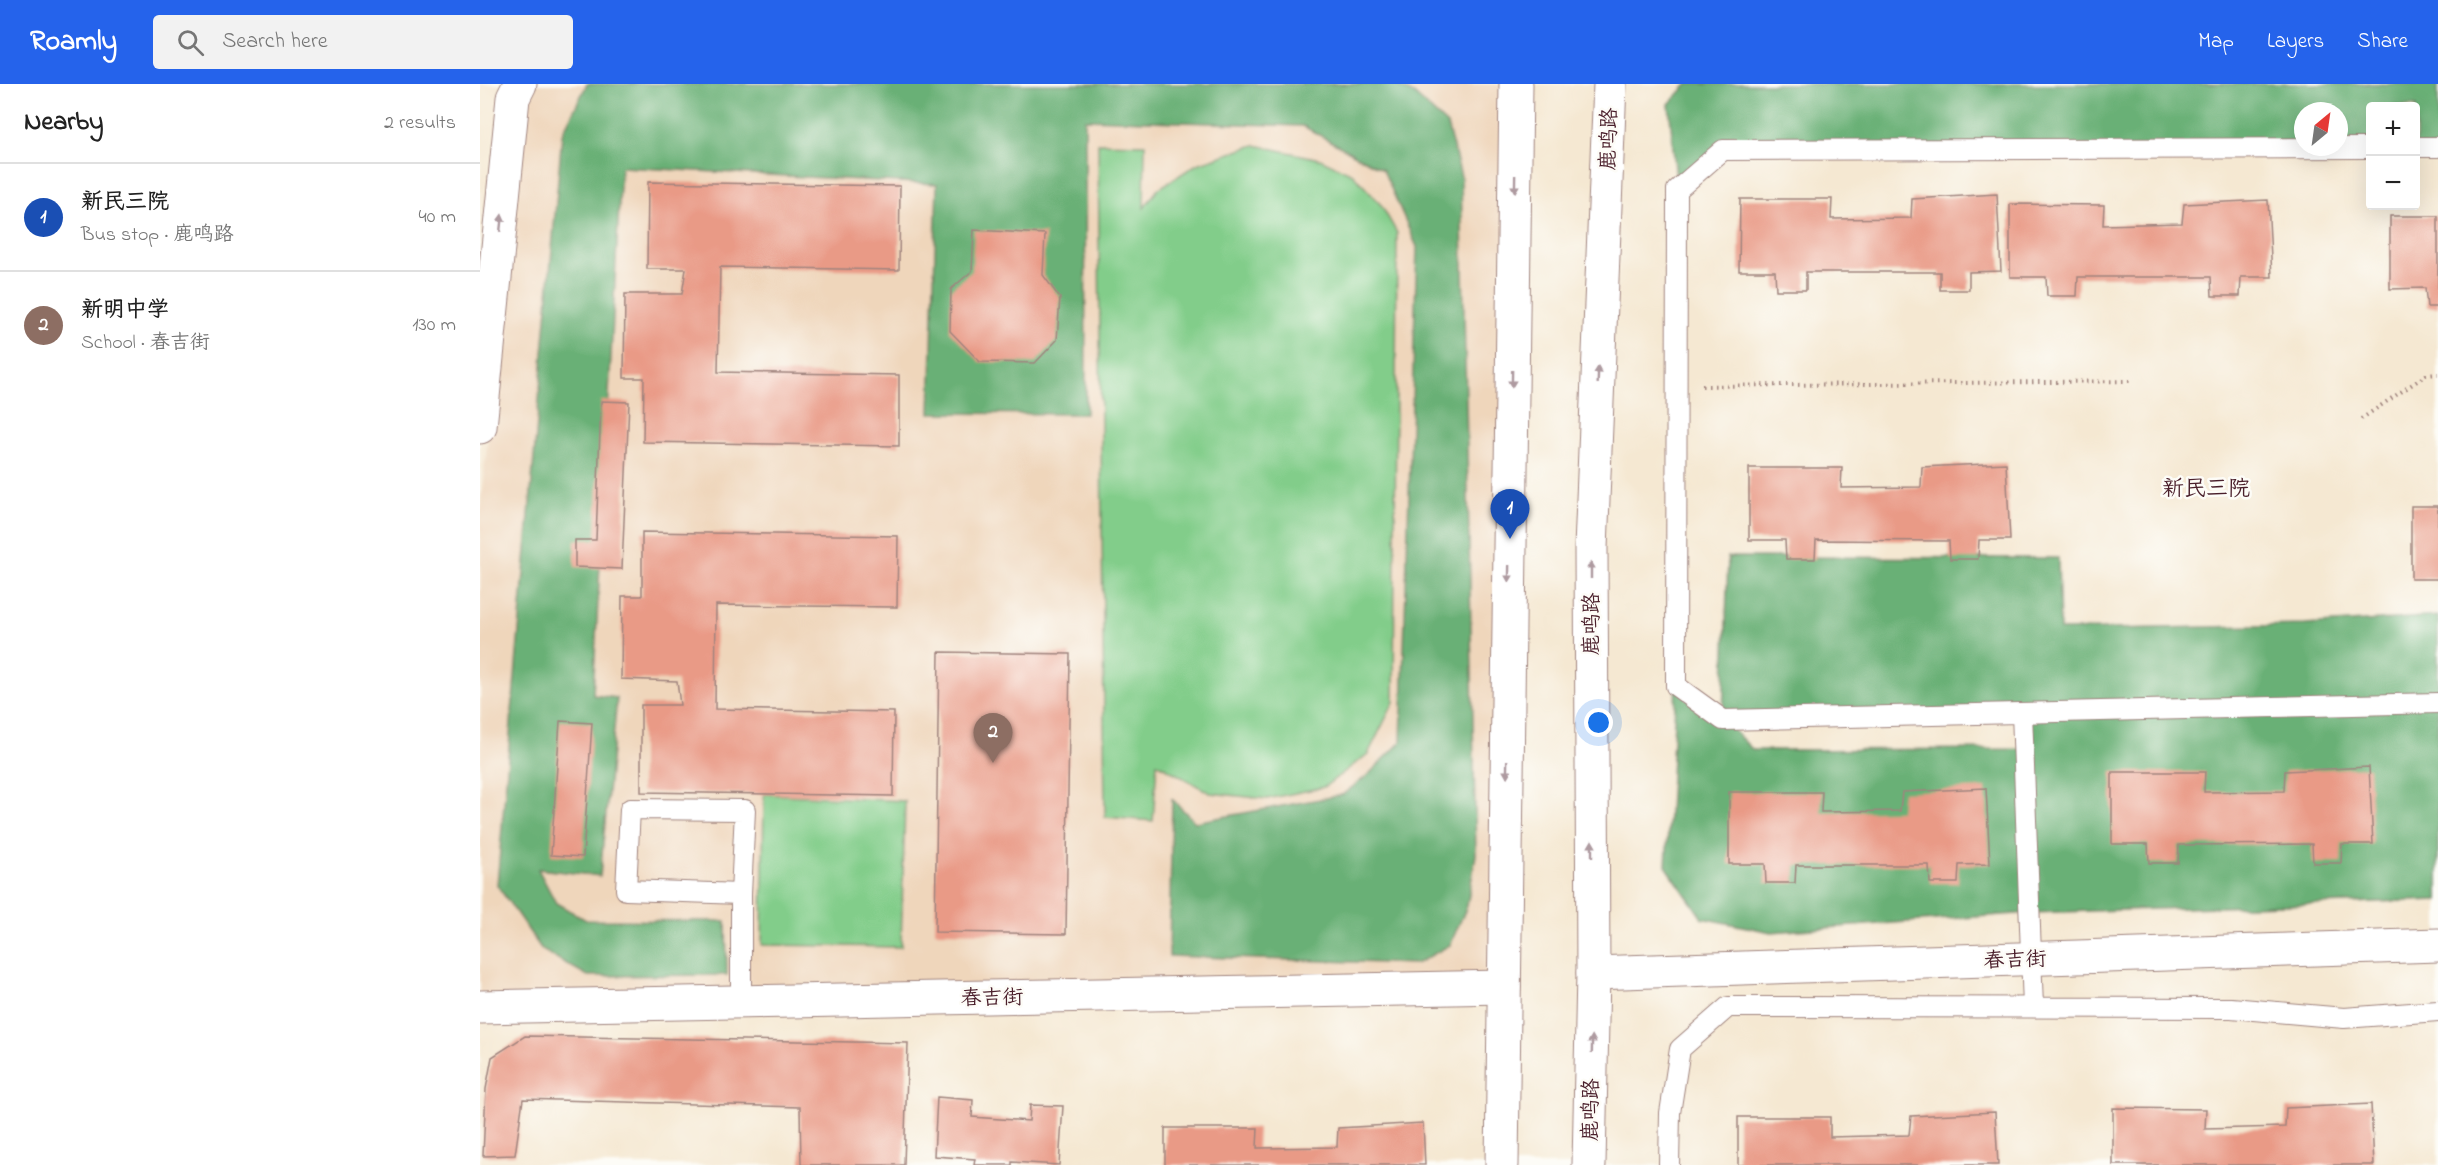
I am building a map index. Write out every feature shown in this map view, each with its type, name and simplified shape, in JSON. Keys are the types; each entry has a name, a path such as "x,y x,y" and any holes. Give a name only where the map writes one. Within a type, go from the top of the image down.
{"main road":[{"path":"480,427 513,98 519,84"},
{"path":"1491,84 1515,140"},
{"path":"1502,1165 1516,84"},
{"name":"鹿鸣路","path":"1589,1165 1593,973 1591,548 1610,84"},
{"path":"1608,140 1627,84"},
{"name":"春吉街","path":"1593,973 2438,945"},
{"name":"春吉街","path":"480,1007 1504,987"}],"lane":[{"path":"2420,147 2438,147"},
{"path":"2366,148 1724,150 1677,190 1676,686 1723,720 2438,703"},
{"path":"2022,713 2033,1007"},
{"path":"741,894 626,890 630,809 745,810 741,894 741,1002"},
{"path":"1669,1165 1670,1113 1680,1049 1728,1007 2231,1008 2344,1018 2438,1011"}],"path":[{"path":"2361,419 2426,375 2438,374"},
{"path":"1677,387 2132,381"}],"shaded area":[{"path":"528,84 1516,84 1504,987 480,1007 480,508"}],"green space":[{"path":"587,84 1394,84 1414,94 1447,125 1461,176 1476,855 1467,906 1450,945 1416,964 1169,956 1172,799 1195,822 1342,795 1368,775 1401,742 1417,247 1383,170 1303,126 1085,119 1086,414 930,413 937,184 621,167 593,695 617,698 600,876 538,869 556,903 586,920 726,921 727,975 588,976 542,950 497,885 562,134"},
{"path":"1688,84 2438,84 2438,147 2420,147 2420,102 2366,102 2366,148 2348,148 2348,102 2294,102 2294,148 1724,150 1677,190 1669,104"},
{"path":"1098,143 1145,144 1144,208 1158,189 1197,164 1255,145 1320,159 1353,174 1381,205 1397,233 1394,702 1368,754 1324,787 1267,799 1210,793 1157,763 1153,821 1105,817"},
{"path":"1728,557 2058,558 2060,630 2305,625 2438,616 2438,900 2030,913 1771,932 1702,918 1666,866 1676,686 1723,719","holes":["2022,713 2023,749 1753,750 1723,720"]},
{"path":"764,794 905,801 901,947 762,945"}],"building":[{"path":"648,182 900,186 899,270 720,267 718,372 899,375 899,446 643,442 644,378 624,378 625,294 682,294 686,269 647,269"},
{"path":"1997,194 2001,271 1969,272 1969,290 1940,290 1940,272 1806,272 1806,290 1776,290 1775,271 1739,271 1740,199 1832,199 1831,219 1911,218 1912,199"},
{"path":"2268,200 2272,277 2241,277 2240,296 2212,296 2211,277 2078,277 2077,296 2047,296 2046,277 2010,277 2010,204 2104,205 2103,225 2182,223 2184,204"},
{"path":"2390,216 2438,216 2438,307 2427,307 2425,288 2390,289"},
{"path":"974,230 1045,234 1043,275 1060,298 1057,340 1035,363 980,362 950,331 951,289 972,271"},
{"path":"601,401 629,402 622,569 575,567 575,540 596,540"},
{"path":"2006,463 2010,540 1979,540 1978,559 1950,559 1949,541 1816,540 1815,559 1786,559 1785,540 1749,540 1749,468 1842,468 1841,488 1921,487 1922,467"},
{"path":"2411,506 2438,506 2438,579 2411,579"},
{"path":"642,532 898,536 897,607 716,605 715,709 894,712 893,796 641,792 641,705 680,705 677,681 621,679 622,596 642,596"},
{"path":"939,652 1070,654 1066,934 935,932"},
{"path":"560,721 592,723 583,857 551,855"},
{"path":"2369,767 2373,844 2342,844 2341,863 2313,863 2312,844 2179,845 2178,863 2149,863 2148,844 2112,844 2112,772 2205,772 2204,792 2284,791 2285,771"},
{"path":"1986,788 1990,864 1959,865 1958,883 1930,883 1929,865 1796,865 1795,883 1766,883 1765,864 1729,864 1729,792 1822,792 1821,812 1900,811 1902,792"},
{"path":"525,1036 908,1043 904,1165 801,1165 800,1107 523,1099 515,1155 483,1156 486,1089 492,1057"},
{"path":"937,1097 973,1100 972,1117 1029,1121 1030,1105 1063,1106 1059,1165 1012,1162 1012,1165 974,1165 975,1159 934,1156"},
{"path":"2371,1104 2374,1165 2113,1165 2113,1108 2206,1109 2205,1129 2285,1127 2286,1108"},
{"path":"1995,1112 1998,1165 1738,1165 1738,1117 1830,1117 1830,1137 1909,1135 1911,1116"},
{"path":"1423,1123 1425,1165 1165,1165 1165,1128 1258,1128 1257,1148 1337,1147 1338,1128"}],"place":[{"name":"新民三院","path":"1510,539"},
{"name":"新明中学","path":"993,763"}],"district":[{"name":"新民三院","path":"2206,487"}]}
